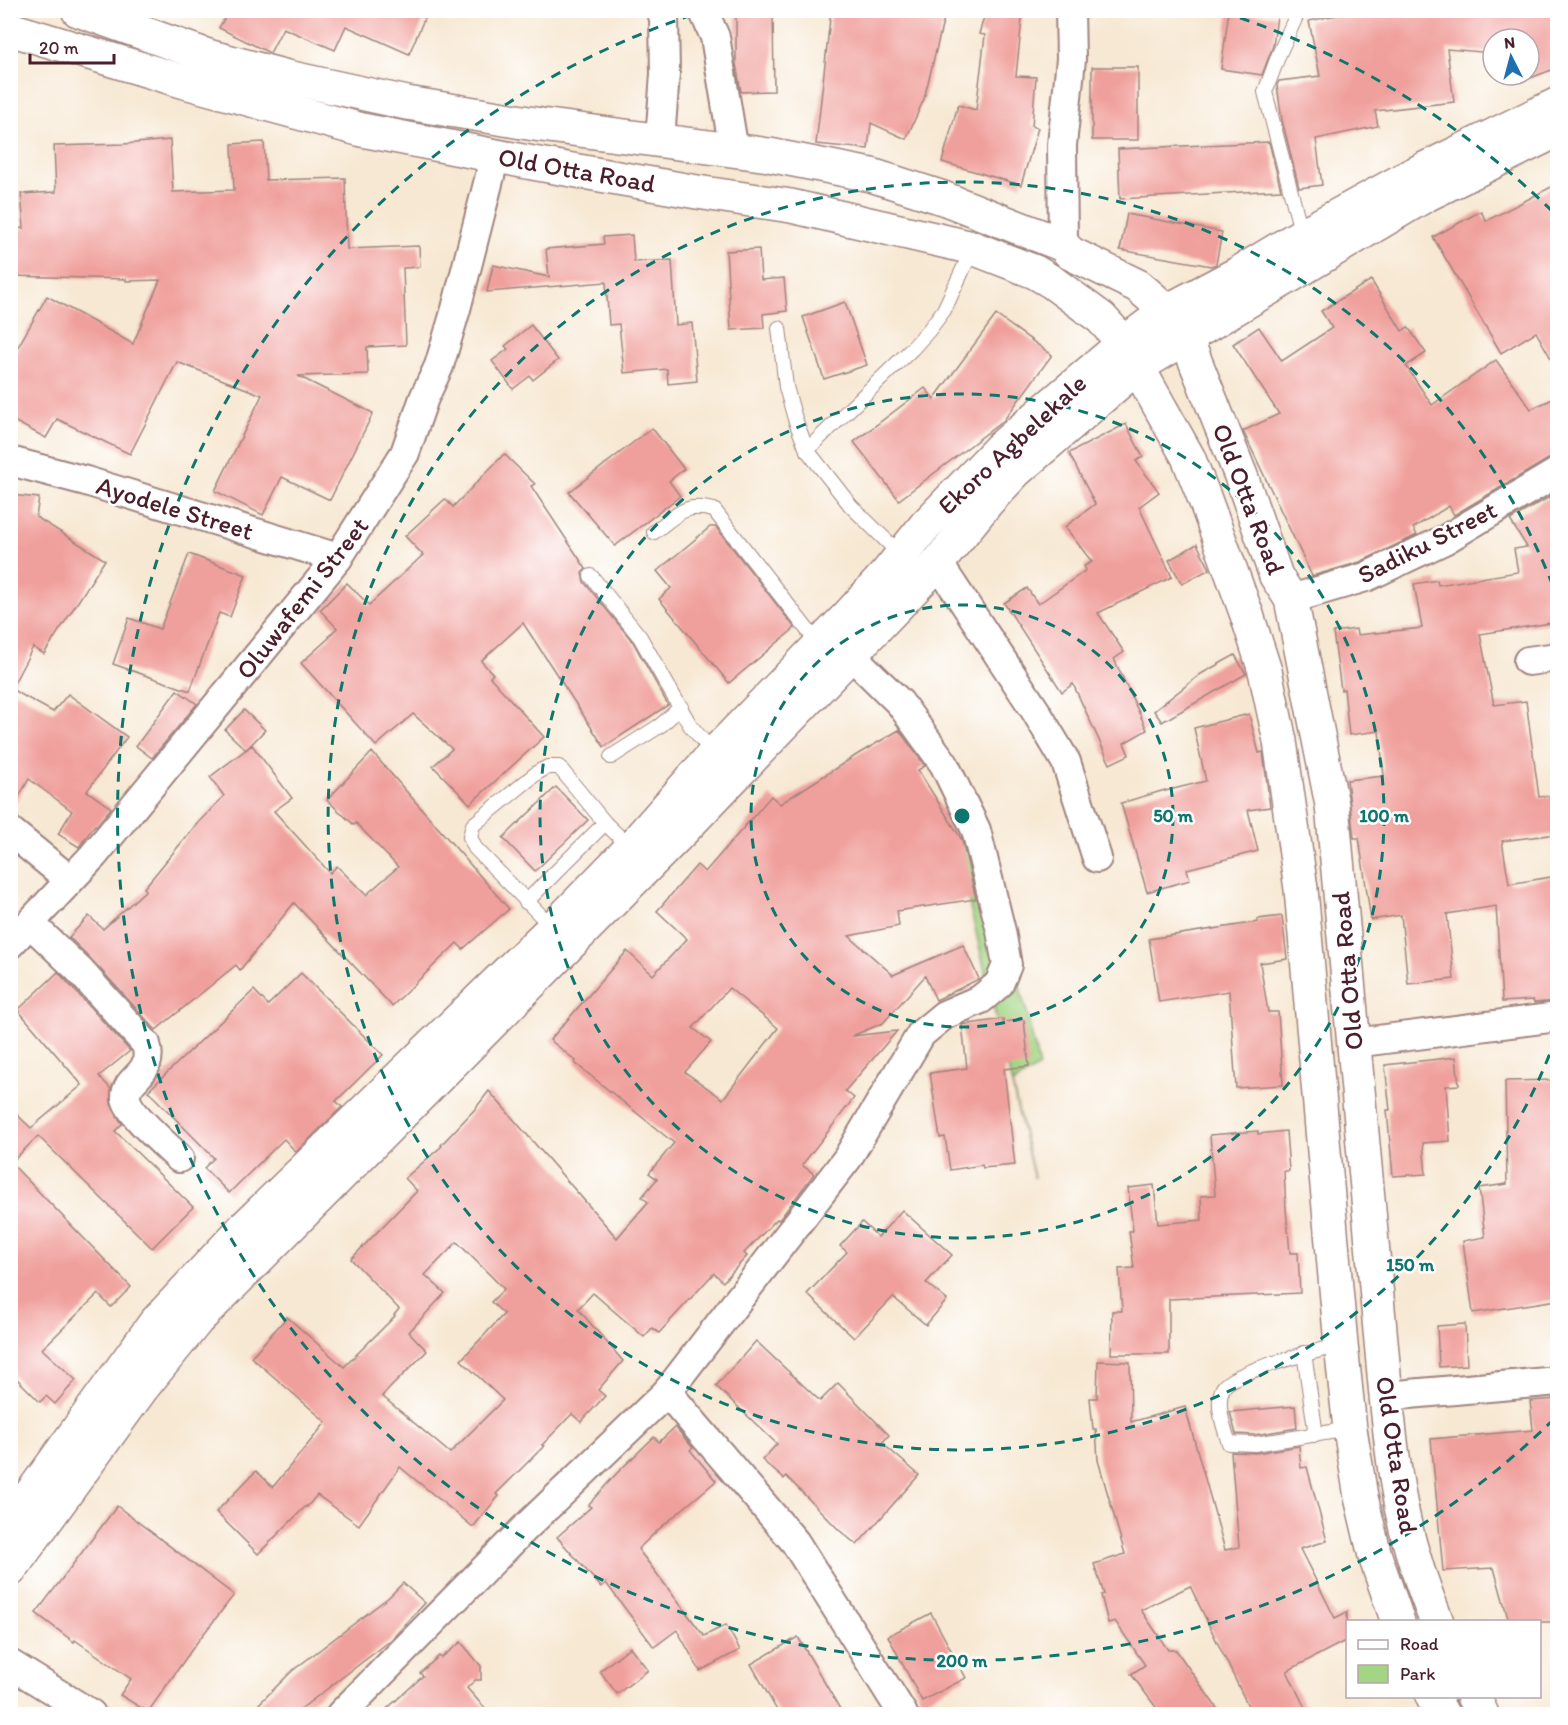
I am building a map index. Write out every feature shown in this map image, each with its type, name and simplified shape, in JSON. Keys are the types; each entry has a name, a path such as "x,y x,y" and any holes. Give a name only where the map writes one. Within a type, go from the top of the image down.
{"main road":[{"name":"Old Otta Road","path":"78,10 211,57 286,77 407,103 541,125 769,155 871,175 944,198 1063,245 1070,253 1138,286 1167,311 1186,338 1241,476 1276,576 1291,599 1332,805 1396,1484 1411,1547 1436,1620"},
{"name":"Old Otta Road","path":"10,29 268,106 362,130 538,164 791,206 973,248 1035,272 1101,318 1130,355 1188,457 1204,496 1265,671 1280,741 1301,889 1350,1429 1361,1497 1375,1556 1397,1620"},
{"name":"Ekoro Agbelekale","path":"901,571 938,562 988,501 1130,355 1167,311 1410,176 1557,105"},
{"path":"538,164 541,125"},
{"path":"1130,355 1186,338 1424,196 1557,130"},
{"name":"Ekoro Agbelekale","path":"847,637 901,571 925,526 1000,448 1130,355"},
{"path":"10,1570 155,1323 243,1229 554,928 632,848 714,754 847,637"},
{"path":"10,1523 142,1388 197,1320 683,830 847,637"},
{"path":"1433,1698 1442,1714"},
{"path":"1474,1698 1482,1714"}],"street":[{"path":"661,10 664,18 669,142"},
{"path":"703,10 715,38 723,149"},
{"path":"1063,245 1062,145 1071,59 1070,10"},
{"name":"Oluwafemi Street","path":"10,944 93,856 339,558 405,453 424,398 439,366 495,156"},
{"name":"Ayodele Street","path":"10,461 86,481 339,558"},
{"name":"Sadiku Street","path":"1291,599 1366,577 1446,539 1557,472"},
{"path":"938,562 1035,710 1066,762 1097,858"},
{"path":"341,1714 525,1528 667,1392 847,1159 921,1034 944,1015 981,999 999,984 1007,965 1001,931 976,831 944,764 900,703 847,637"},
{"path":"1528,661 1557,657"},
{"path":"10,831 70,880"},
{"path":"31,924 79,970 146,1044 149,1054 148,1065 128,1089 126,1099 133,1111 179,1158"},
{"path":"1354,1043 1557,1017"},
{"path":"1386,1396 1557,1381"},
{"path":"667,1392 795,1542 903,1714"},
{"path":"10,1664 91,1714"}],"lane":[{"path":"1299,10 1265,92 1302,235"},
{"path":"807,450 929,330 944,310 973,248"},
{"path":"779,328 786,387 807,450 901,571"},
{"path":"654,532 683,510 698,506 714,510 847,637"},
{"path":"591,576 640,637 690,725 714,754"},
{"path":"612,757 661,725 681,707"},
{"path":"554,928 475,848 470,837 473,825 548,766 559,767 605,822 632,848"},
{"path":"526,902 605,822"},
{"path":"1341,1345 1304,1353 1232,1379 1223,1388 1221,1405 1229,1443 1255,1444 1350,1429"},
{"path":"1304,1353 1316,1435"}],"green space":[{"path":"922,704 991,848 1007,942 1039,1067 1012,1084 1034,1178"}],"building":[{"path":"229,10 428,10 409,54 346,26 335,50 283,28 270,53 219,28"},
{"path":"736,10 773,10 774,91 741,92 736,64"},
{"path":"831,10 946,10 924,99 906,139 871,123 868,149 816,144"},
{"path":"986,10 1023,10 1016,76 1036,77 1032,126 1038,128 1021,185 942,162 958,105 976,110 985,35 979,34"},
{"path":"1229,10 1277,16 1273,46 1262,75 1221,69"},
{"path":"1360,10 1557,10 1557,68 1541,74 1541,27 1481,27 1481,52 1447,49 1454,102 1375,111 1378,126 1316,139 1322,185 1299,188 1282,120 1277,85 1279,81 1320,76 1309,21"},
{"path":"1092,67 1138,67 1138,140 1092,140"},
{"path":"170,140 173,192 234,190 232,144 264,142 266,180 345,178 347,249 419,246 420,267 403,268 406,345 367,347 368,374 298,376 373,413 330,500 282,477 263,515 215,491 262,395 177,362 130,454 57,419 46,438 10,419 10,361 47,296 133,344 160,280 126,281 126,279 10,276 10,229 24,228 21,194 56,192 54,146"},
{"path":"1269,142 1281,190 1120,199 1118,149"},
{"path":"1557,184 1557,369 1536,332 1501,353 1433,237 1481,211 1486,221"},
{"path":"1127,214 1222,232 1216,264 1211,266 1120,250"},
{"path":"632,235 634,262 672,260 676,325 692,323 697,381 668,384 667,369 624,373 619,324 609,325 606,282 487,292 493,265 549,277 546,249 604,244 603,237"},
{"path":"759,249 761,280 784,278 787,311 763,314 764,328 731,330 726,251"},
{"path":"1371,280 1402,331 1408,327 1426,353 1406,366 1432,405 1496,360 1531,409 1557,397 1557,456 1454,515 1449,506 1413,528 1417,535 1360,562 1312,576 1243,431 1279,414 1233,344 1259,327 1282,361 1332,328 1321,311"},
{"path":"845,302 867,365 824,379 803,317"},
{"path":"996,315 1052,355 1004,420 899,500 854,442 925,388 934,399"},
{"path":"531,325 558,360 533,380 530,376 513,389 492,361 508,349 505,346"},
{"path":"1126,424 1143,457 1136,461 1159,492 1139,507 1172,577 1098,613 1124,652 1114,659 1147,730 1124,743 1129,755 1110,764 1073,684 1062,692 1004,603 1027,588 1038,604 1086,570 1084,566 1092,562 1065,527 1095,504 1069,453"},
{"path":"652,428 684,469 669,481 680,496 615,546 569,492"},
{"path":"504,454 535,484 531,486 586,569 582,573 584,582 633,642 668,705 604,747 523,623 481,661 493,674 490,677 544,737 470,804 433,766 452,749 413,714 376,746 301,663 337,628 320,610 347,583 369,605 423,555 405,536 445,499 453,507"},
{"path":"10,495 39,498 36,517 105,560 44,654 33,647 11,689 53,712 68,694 127,737 87,791 111,808 79,847 58,834 72,811 29,779 10,812"},
{"path":"1551,496 1557,507 1557,515 1551,519 1557,563 1557,622 1480,634 1494,705 1526,701 1539,797 1557,795 1557,834 1502,841 1509,884 1557,876 1557,1001 1502,1002 1496,906 1447,914 1454,979 1408,984 1401,915 1371,920 1359,838 1354,838 1347,780 1384,776 1379,731 1349,735 1344,689 1341,690 1333,632 1356,629 1357,635 1422,628 1414,584 1437,580 1438,585 1518,572 1514,549 1527,547 1510,520"},
{"path":"710,527 716,527 795,628 729,683 659,599 671,588 657,571"},
{"path":"1197,544 1210,569 1182,584 1169,560"},
{"path":"189,554 246,575 230,617 219,613 190,691 113,664 129,618 160,629"},
{"path":"1235,655 1246,674 1162,722 1154,711 1201,674"},
{"path":"177,690 197,704 152,758 136,746"},
{"path":"244,710 265,730 246,750 225,730"},
{"path":"1249,714 1259,753 1263,752 1270,807 1248,810 1258,851 1187,869 1190,880 1147,892 1121,803 1206,781 1194,728"},
{"path":"899,730 925,766 918,770 962,840 976,899 897,911 899,926 849,936 893,975 963,945 979,979 936,1000 925,976 883,1023 852,1036 897,1031 845,1091 854,1098 802,1165 814,1174 779,1220 777,1219 744,1253 747,1256 723,1282 714,1273 659,1333 652,1328 644,1337 593,1293 578,1309 623,1361 598,1390 605,1396 581,1422 572,1414 496,1494 499,1496 473,1527 400,1467 359,1525 317,1495 258,1554 216,1512 256,1471 273,1487 326,1422 251,1357 287,1317 344,1367 395,1316 399,1309 351,1259 417,1191 405,1178 442,1146 489,1091 617,1238 648,1202 642,1197 657,1179 649,1173 674,1143 550,1040 627,951 653,975 687,939 657,911 697,865 705,872 771,796 780,804","holes":["729,988 778,1028 723,1099 685,1072 711,1042 693,1028","457,1242 504,1289 491,1302 504,1314 461,1360 503,1400 450,1453 382,1396 427,1351 409,1332 445,1293 425,1275"]},
{"path":"252,745 292,798 274,811 330,873 337,866 366,895 398,867 356,823 354,825 327,800 372,752 509,909 463,949 457,943 392,1006 294,903 240,970 236,965 156,1030 69,937 89,916 103,929 146,890 144,888 196,825 224,796 210,777"},
{"path":"556,787 588,820 535,871 503,838"},
{"path":"1282,916 1287,959 1260,963 1268,1012 1278,1012 1283,1085 1236,1088 1229,991 1159,1002 1149,939 1258,922 1258,919"},
{"path":"58,972 130,1051 99,1076 111,1089 111,1104 122,1124 115,1131 193,1207 152,1248 38,1136 11,1163 131,1287 111,1307 98,1294 42,1349 76,1380 55,1404 46,1396 40,1402 10,1372 10,1108 31,1128 82,1085 18,1010"},
{"path":"301,973 383,1055 336,1101 342,1107 296,1152 284,1139 229,1193 204,1168 214,1158 148,1091 254,990 268,1005"},
{"path":"1003,1019 1003,1022 1024,1020 1029,1066 1004,1069 1015,1165 983,1168 982,1165 950,1170 945,1137 940,1138 930,1073 967,1068 962,1025"},
{"path":"1456,1057 1459,1085 1446,1086 1450,1141 1423,1143 1426,1174 1393,1176 1385,1065"},
{"path":"1557,1080 1557,1240 1552,1241 1557,1267 1557,1300 1473,1313 1463,1241 1485,1237 1479,1188 1507,1184 1505,1081"},
{"path":"1258,1131 1258,1134 1286,1131 1289,1171 1284,1171 1286,1209 1290,1253 1298,1253 1300,1293 1169,1299 1169,1354 1111,1354 1112,1311 1122,1311 1119,1269 1134,1268 1129,1231 1133,1231 1128,1188 1154,1185 1158,1224 1202,1220 1201,1196 1215,1195 1210,1135"},
{"path":"902,1210 952,1255 926,1283 947,1300 926,1325 893,1297 854,1338 807,1294 847,1252 840,1246 862,1222 878,1237"},
{"path":"1465,1324 1467,1365 1439,1367 1437,1326"},
{"path":"756,1341 820,1401 838,1383 889,1435 882,1443 919,1475 857,1545 786,1476 784,1479 762,1460 777,1444 716,1386"},
{"path":"1098,1361 1130,1362 1131,1422 1185,1407 1225,1550 1239,1547 1231,1452 1256,1453 1299,1446 1301,1468 1307,1467 1327,1541 1300,1549 1335,1618 1347,1612 1346,1641 1287,1671 1308,1714 1252,1714 1190,1586 1141,1610 1168,1650 1176,1650 1221,1714 1161,1714 1131,1674 1145,1665 1115,1621 1108,1623 1101,1595 1104,1594 1094,1564 1125,1554 1098,1460 1096,1429 1093,1429 1090,1398 1097,1398"},
{"path":"1557,1399 1557,1622 1508,1620 1494,1568 1443,1571 1431,1439 1533,1430 1530,1401"},
{"path":"1295,1406 1297,1428 1254,1435 1236,1434 1230,1412"},
{"path":"675,1427 693,1448 690,1450 716,1481 638,1549 704,1636 726,1625 740,1650 700,1671 677,1630 654,1647 606,1583 601,1587 557,1537 591,1507 588,1505 654,1437 659,1442"},
{"path":"117,1506 234,1595 195,1645 148,1712 120,1695 131,1679 75,1640 74,1642 36,1613"},
{"path":"403,1583 425,1603 390,1641 294,1714 249,1714 292,1671 389,1597"},
{"path":"931,1613 966,1678 922,1701 888,1636"},
{"path":"798,1637 843,1714 779,1714 751,1664"},
{"path":"461,1642 481,1666 481,1680 475,1680 467,1688 490,1714 381,1714 423,1676 420,1673 439,1656 441,1658"},
{"path":"630,1647 648,1670 617,1694 600,1671"}]}
